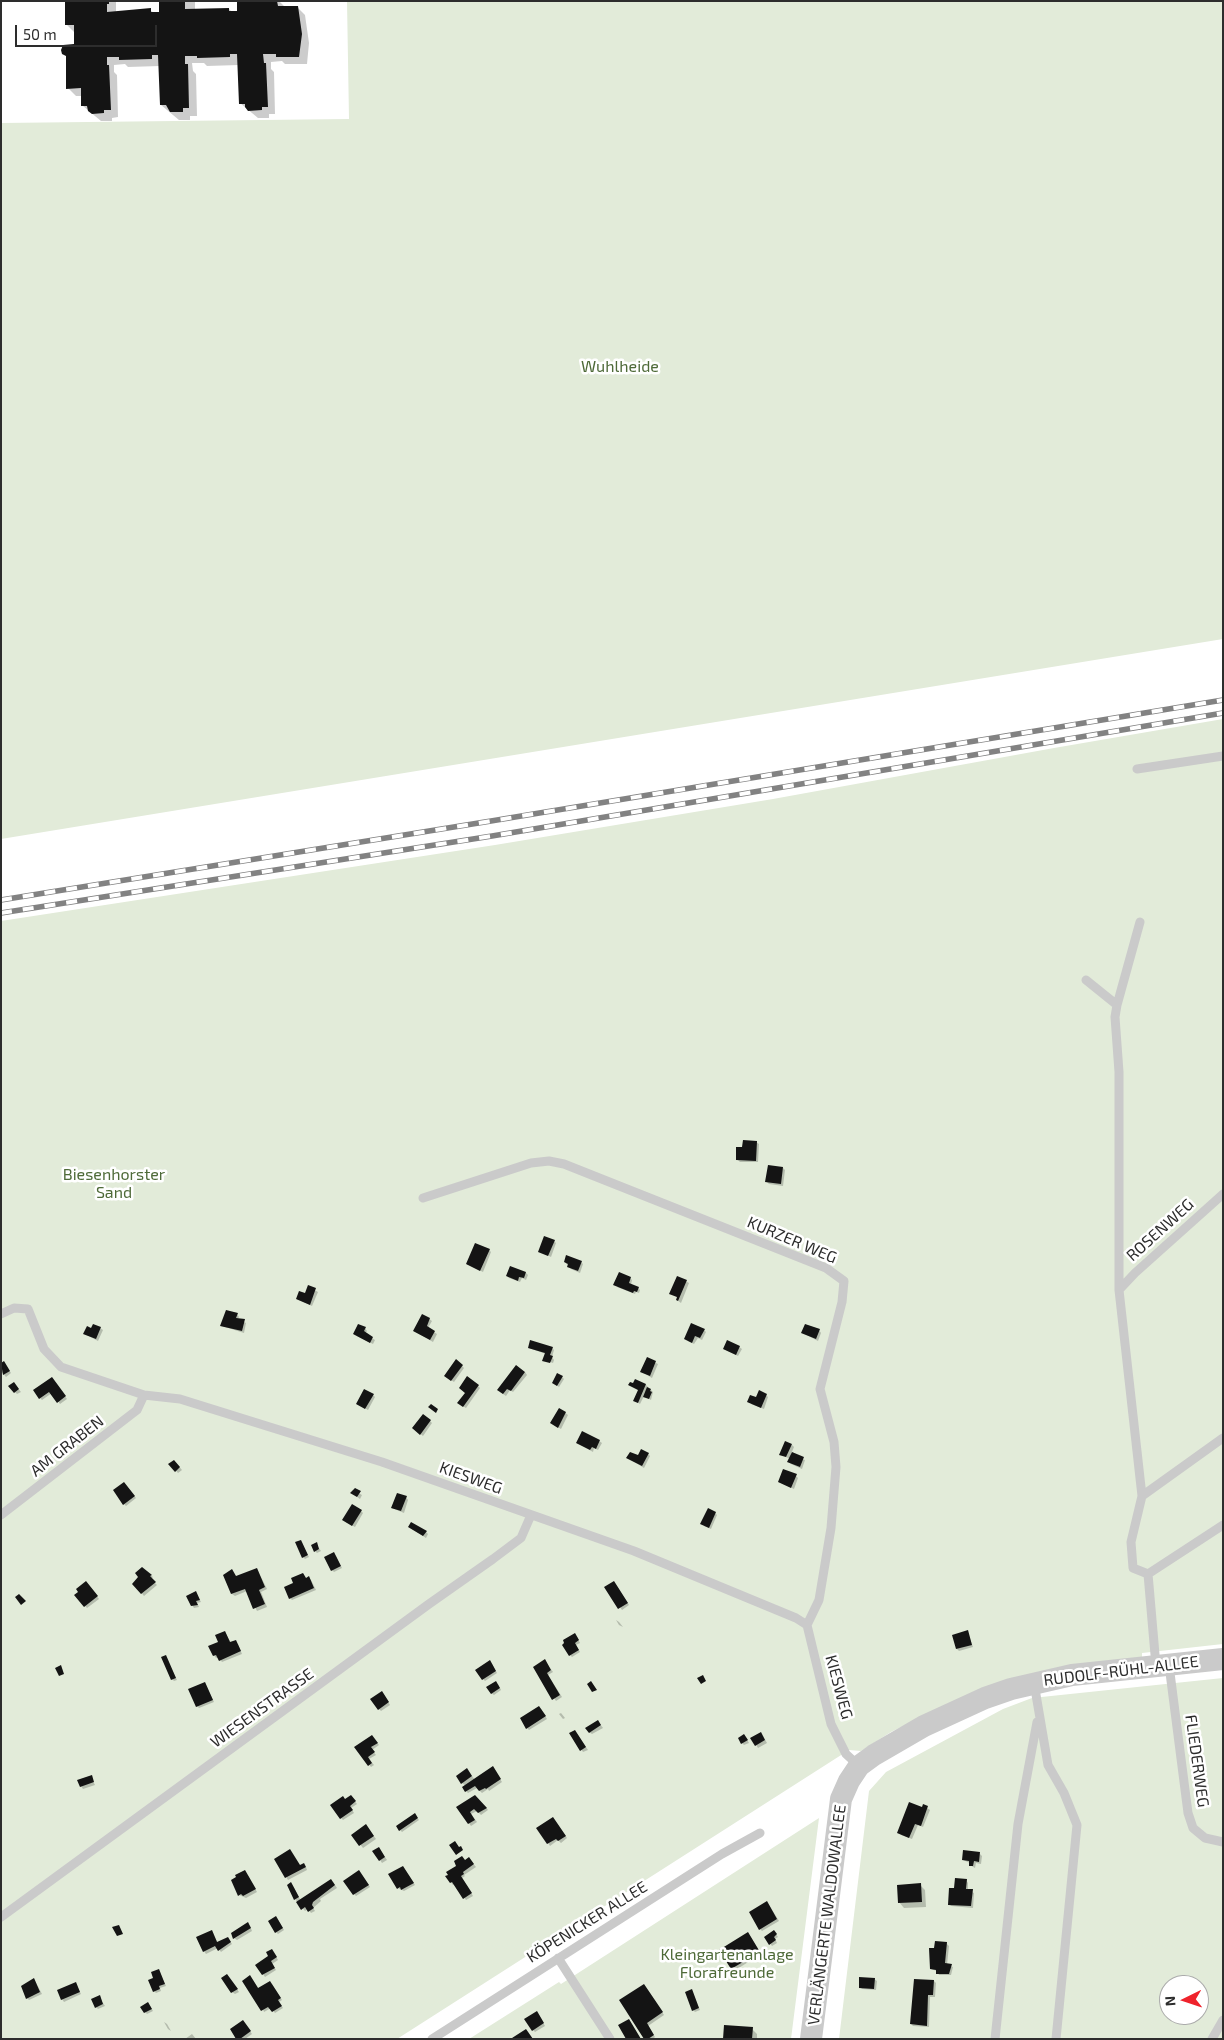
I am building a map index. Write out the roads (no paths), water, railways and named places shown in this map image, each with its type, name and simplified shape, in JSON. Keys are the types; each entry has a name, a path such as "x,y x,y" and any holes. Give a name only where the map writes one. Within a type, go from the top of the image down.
{"street":[{"name":"RUDOLF-RÜHL-ALLEE","path":"859,1766 898,1741 949,1714 985,1698 1034,1683 1072,1675 1223,1659"},
{"name":"VERLÄNGERTE WALDOWALLEE","path":"812,2039 841,1799 849,1781 859,1766"}],"lane":[{"path":"1137,769 1223,756"},
{"path":"1140,922 1115,1017 1119,1072 1120,1290 1142,1496 1131,1542 1134,1568 1148,1574 1223,1525"},
{"path":"1086,980 1117,1005"},
{"name":"KURZER WEG","path":"423,1198 531,1163 549,1160 564,1164 826,1268 844,1281 842,1302 820,1389 834,1442 836,1467 831,1528 819,1600 807,1625"},
{"name":"ROSENWEG","path":"1120,1290 1135,1273 1223,1194"},
{"name":"KIESWEG","path":"1,1314 14,1308 28,1309 44,1349 61,1367 144,1395 180,1399 345,1450 634,1551 796,1618 807,1625 831,1724 846,1754 859,1766"},
{"name":"AM GRABEN","path":"1,1515 138,1410 144,1395"},
{"path":"1142,1496 1223,1438"},
{"name":"WIESENSTRASSE","path":"1,1918 428,1604 521,1538 531,1516"},
{"name":"FLIEDERWEG","path":"1148,1574 1188,1813 1193,1828 1205,1838 1223,1842"},
{"path":"995,2039 1018,1824 1038,1717 1038,1700 1034,1683"},
{"path":"1038,1717 1048,1766 1064,1793 1077,1826 1056,2039"},
{"name":"KÖPENICKER ALLEE","path":"432,2039 722,1854 760,1833"},
{"path":"558,1958 610,2039"},
{"path":"1212,2039 1223,2020"}],"railway":[{"path":"1,900 1223,700"},
{"path":"1,913 492,836 1223,713"}],"park label":[{"name":"Wuhlheide","path":"620,367"},
{"name":"Biesenhorster Sand","path":"114,1184"},
{"name":"Kleingartenanlage Florafreunde","path":"727,1964"}]}
